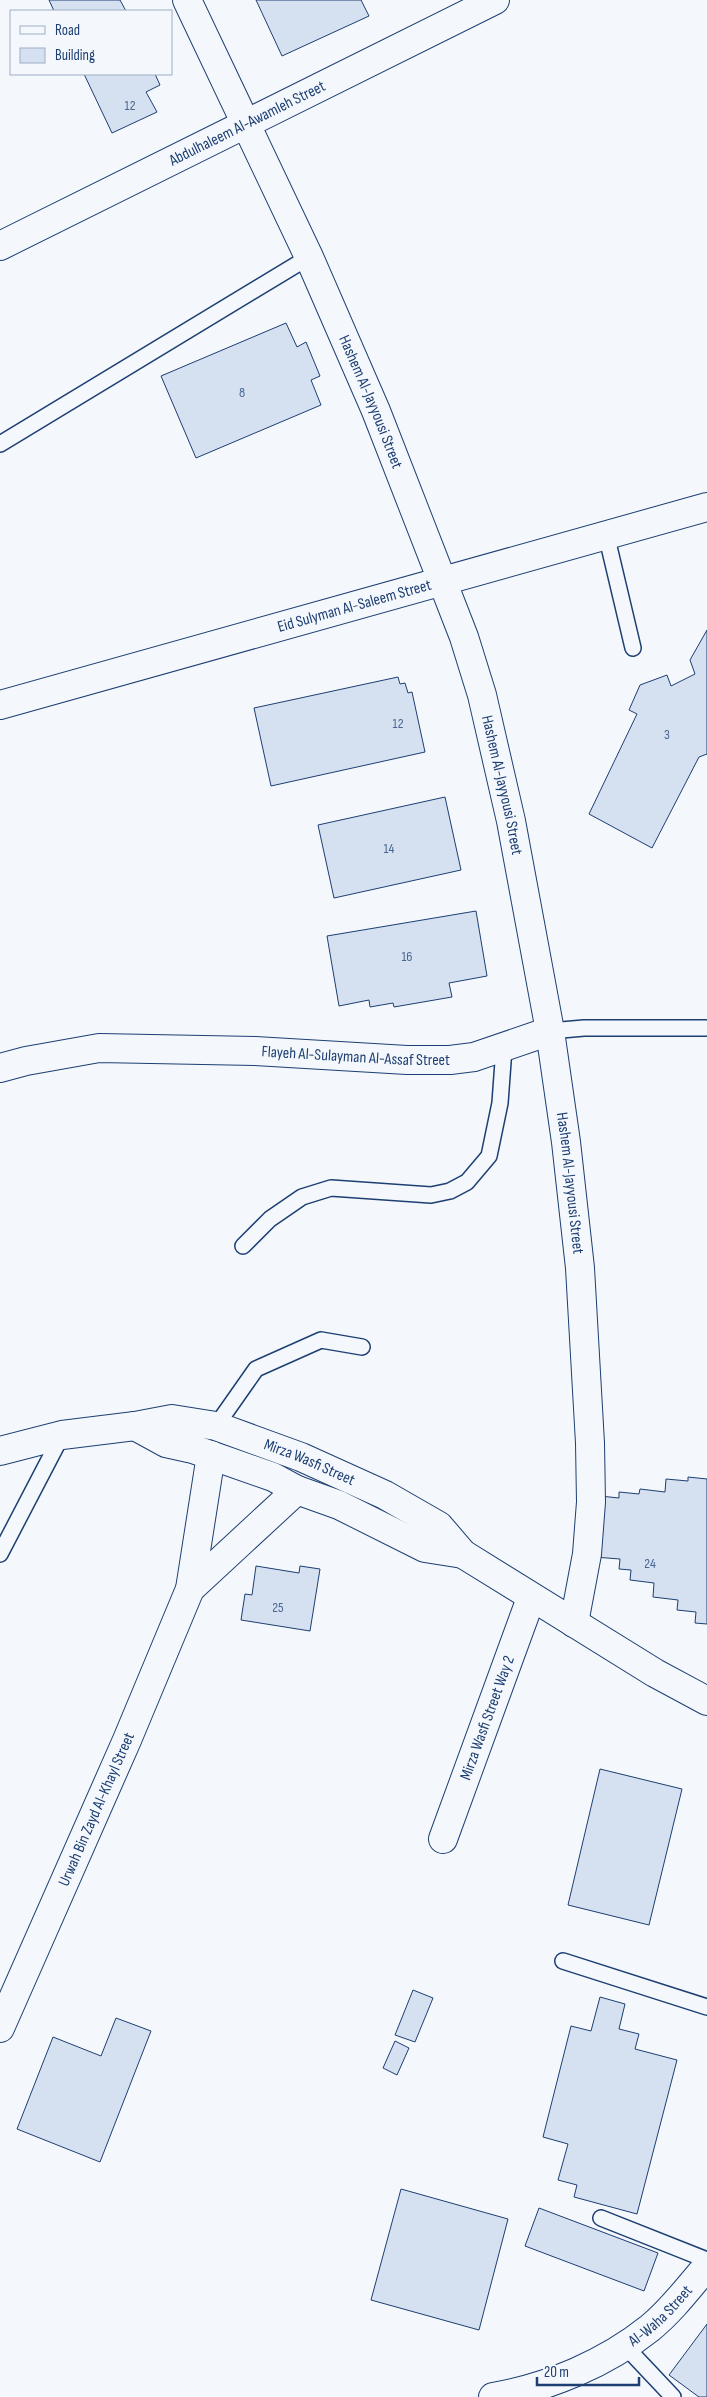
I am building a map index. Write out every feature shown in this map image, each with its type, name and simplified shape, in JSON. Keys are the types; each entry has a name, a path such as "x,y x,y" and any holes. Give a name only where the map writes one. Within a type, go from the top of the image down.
{"street":[{"name":"Hashem Al-Jayyousi Street","path":"186,0 309,257 376,412 464,638 482,695 511,821 550,1032 566,1142 580,1268 590,1443 591,1502 587,1554 574,1623"},
{"name":"Abdulhaleem Al-Awamleh Street","path":"0,246 495,0"},
{"name":"Eid Sulyman Al-Saleem Street","path":"0,705 707,507"},
{"name":"Flayeh Al-Sulayman Al-Assaf Street","path":"0,1068 26,1061 99,1048 255,1051 398,1060 450,1060 474,1057 550,1032"},
{"name":"Mirza Wasfi Street","path":"0,1450 62,1435 135,1426 172,1419 216,1426 301,1457 385,1495 439,1526 463,1554 531,1598 655,1673 707,1701"},
{"name":"Mirza Wasfi Street","path":"135,1426 166,1443 211,1455 273,1477 297,1490 339,1505 425,1548 463,1554"},
{"name":"Urwah Bin Zayd Al-Khayl Street","path":"0,2028 128,1740 190,1589 211,1455"},
{"name":"Urwah Bin Zayd Al-Khayl Street","path":"190,1589 297,1490"},
{"name":"Mirza Wasfi Street Way 2","path":"443,1839 531,1598"},
{"name":"Al-Waha Street","path":"493,2397 528,2391 557,2381 624,2345 649,2328 678,2301 707,2266"}],"lane":[{"path":"0,444 309,257"},
{"path":"606,534 633,648"},
{"name":"Flayeh Al-Sulayman Al-Assaf Street","path":"550,1032 584,1028 707,1028"},
{"path":"242,1246 270,1219 302,1197 331,1188 431,1196 450,1191 467,1182 490,1156 500,1103 504,1048"},
{"path":"216,1426 256,1369 322,1340 362,1347"},
{"path":"0,1554 62,1435"},
{"path":"563,1961 707,2007"},
{"path":"601,2218 707,2260"},
{"path":"624,2345 673,2397"}],"building":[{"path":"49,0 120,0 125,10 54,10"},
{"path":"256,0 361,0 369,16 282,56"},
{"path":"84,75 155,75 160,85 146,92 157,112 112,133"},
{"path":"286,323 297,347 306,342 320,376 311,380 321,405 196,458 161,376"},
{"path":"707,630 707,754 699,757 652,848 589,814 637,714 629,710 640,685 667,675 671,686 695,674 690,660"},
{"path":"398,677 400,684 405,683 408,693 412,692 425,752 271,786 254,708"},
{"path":"445,797 461,870 334,898 318,825"},
{"path":"476,911 487,976 449,983 452,997 394,1007 393,1003 370,1007 369,1000 339,1006 327,936"},
{"path":"688,1477 707,1479 707,1624 695,1623 696,1612 677,1610 678,1600 653,1597 654,1583 630,1580 631,1570 619,1569 620,1559 594,1557 600,1496 619,1498 619,1492 639,1494 640,1489 665,1492 666,1479 688,1481"},
{"path":"256,1566 299,1573 300,1566 320,1569 310,1631 241,1620 245,1594 252,1595"},
{"path":"600,1769 682,1789 649,1925 568,1905"},
{"path":"413,1990 433,1998 415,2042 395,2035"},
{"path":"600,1997 625,2004 619,2029 639,2034 635,2049 677,2060 637,2214 574,2197 577,2185 558,2180 568,2144 543,2137 571,2026 591,2031"},
{"path":"116,2018 151,2031 100,2162 17,2129 53,2037 101,2056"},
{"path":"395,2041 409,2048 397,2075 383,2068"},
{"path":"401,2189 508,2219 479,2330 371,2300"},
{"path":"539,2208 658,2253 644,2291 525,2246"},
{"path":"707,2324 707,2397 699,2397 669,2375"}]}
